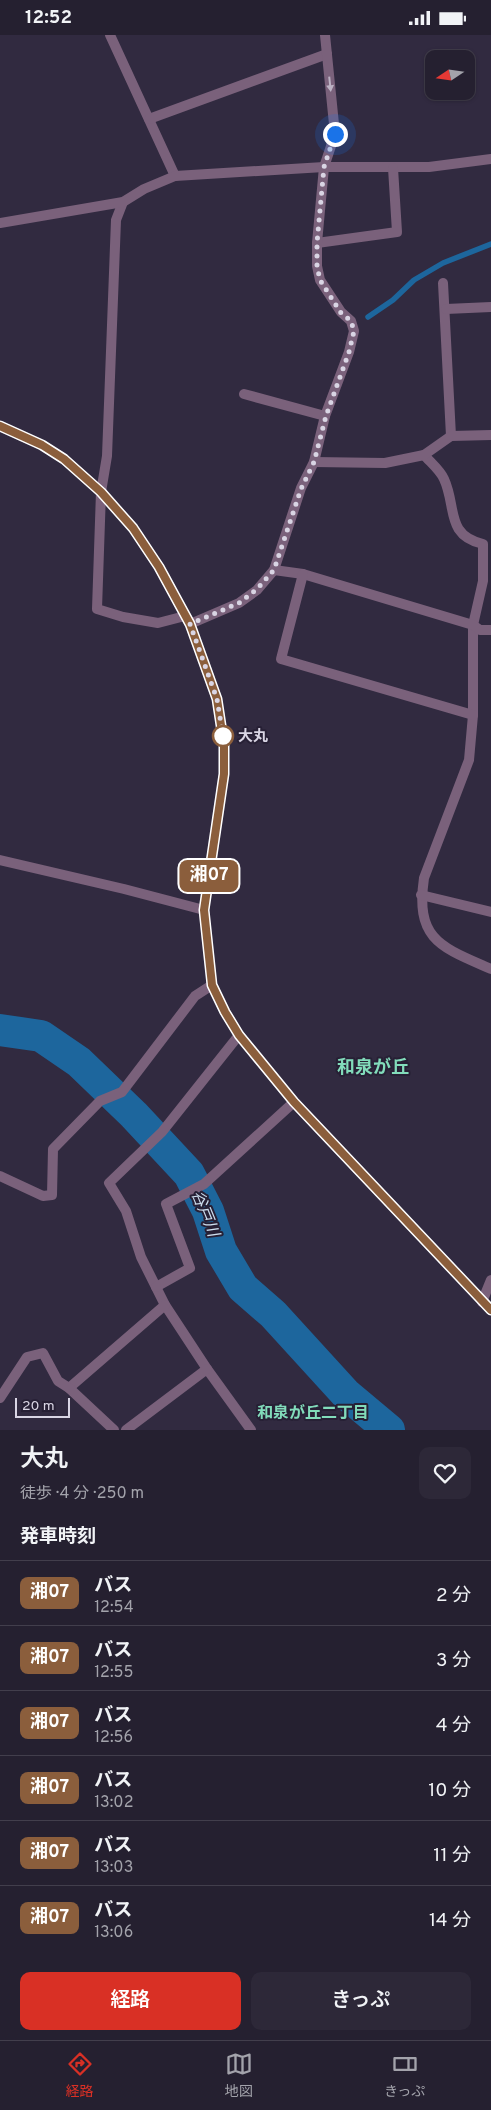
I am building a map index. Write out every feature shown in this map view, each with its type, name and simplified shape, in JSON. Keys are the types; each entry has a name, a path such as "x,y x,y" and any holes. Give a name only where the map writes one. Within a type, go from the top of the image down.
{"street":[{"path":"110,35 175,176"},
{"path":"123,202 116,220 107,456 101,492 97,609 123,617 158,623 188,620 239,603 257,589 274,570 301,489 314,462 326,416 349,352 354,331 351,321 341,313 320,280 317,266 317,243 324,167 335,134 325,35"},
{"path":"149,119 327,54"},
{"path":"0,223 123,202 144,189 175,176 324,167 429,167 491,159"},
{"path":"317,243 397,232 393,167"},
{"path":"443,283 446,309 451,436"},
{"path":"446,309 491,307"},
{"path":"244,394 326,416"},
{"path":"0,426 42,445 64,459 101,492 133,528 159,567 188,620 217,699 224,745 224,774 204,910 212,985 225,1012 239,1035 294,1102 491,1310"},
{"path":"314,462 385,463 424,455 451,436 491,435"},
{"path":"424,455 444,479 458,531 472,541 487,543 483,581 473,625 473,715 469,760 424,878 422,895 423,915 434,938 452,952 491,969"},
{"path":"274,570 303,573 473,625 480,630 491,630"},
{"path":"303,573 281,659 473,715"},
{"path":"0,860 204,910"},
{"path":"422,895 491,913"},
{"path":"0,1176 43,1196 52,1195 53,1149 100,1101 122,1092 195,995 212,985"},
{"path":"239,1035 162,1132 109,1183 126,1211 141,1257 165,1305 207,1369 251,1430"},
{"path":"156,1287 190,1268 166,1204 204,1184 294,1102"},
{"path":"482,1302 491,1280"},
{"path":"70,1388 165,1305"},
{"path":"0,1398 27,1357 43,1353 58,1381 70,1388 114,1430"},
{"path":"126,1430 207,1369"}],"waterway":[{"path":"368,317 393,300 414,280 443,263 491,244"},
{"name":"谷戸川","path":"0,1030 41,1036 79,1062 134,1115 189,1174 208,1211 221,1251 243,1288 273,1314 346,1394 389,1430"}],"bus line":[{"name":"湘07","path":"0,426 42,445 64,459 101,492 133,528 159,567 190,624 214,686 224,745 224,774 204,910 212,985 225,1012 239,1035 294,1102 344,1153 465,1285 491,1310"}],"place":[{"name":"大丸","path":"223,736"}],"district":[{"name":"和泉が丘","path":"373,1067"},
{"name":"和泉が丘二丁目","path":"313,1412"}],"route":[{"path":"223,736 214,686 190,624 218,614 239,603 257,589 274,570 301,489 314,462 326,416 349,352 354,331 351,321 341,313 320,280 317,266 317,243 324,167 335,134"}]}
